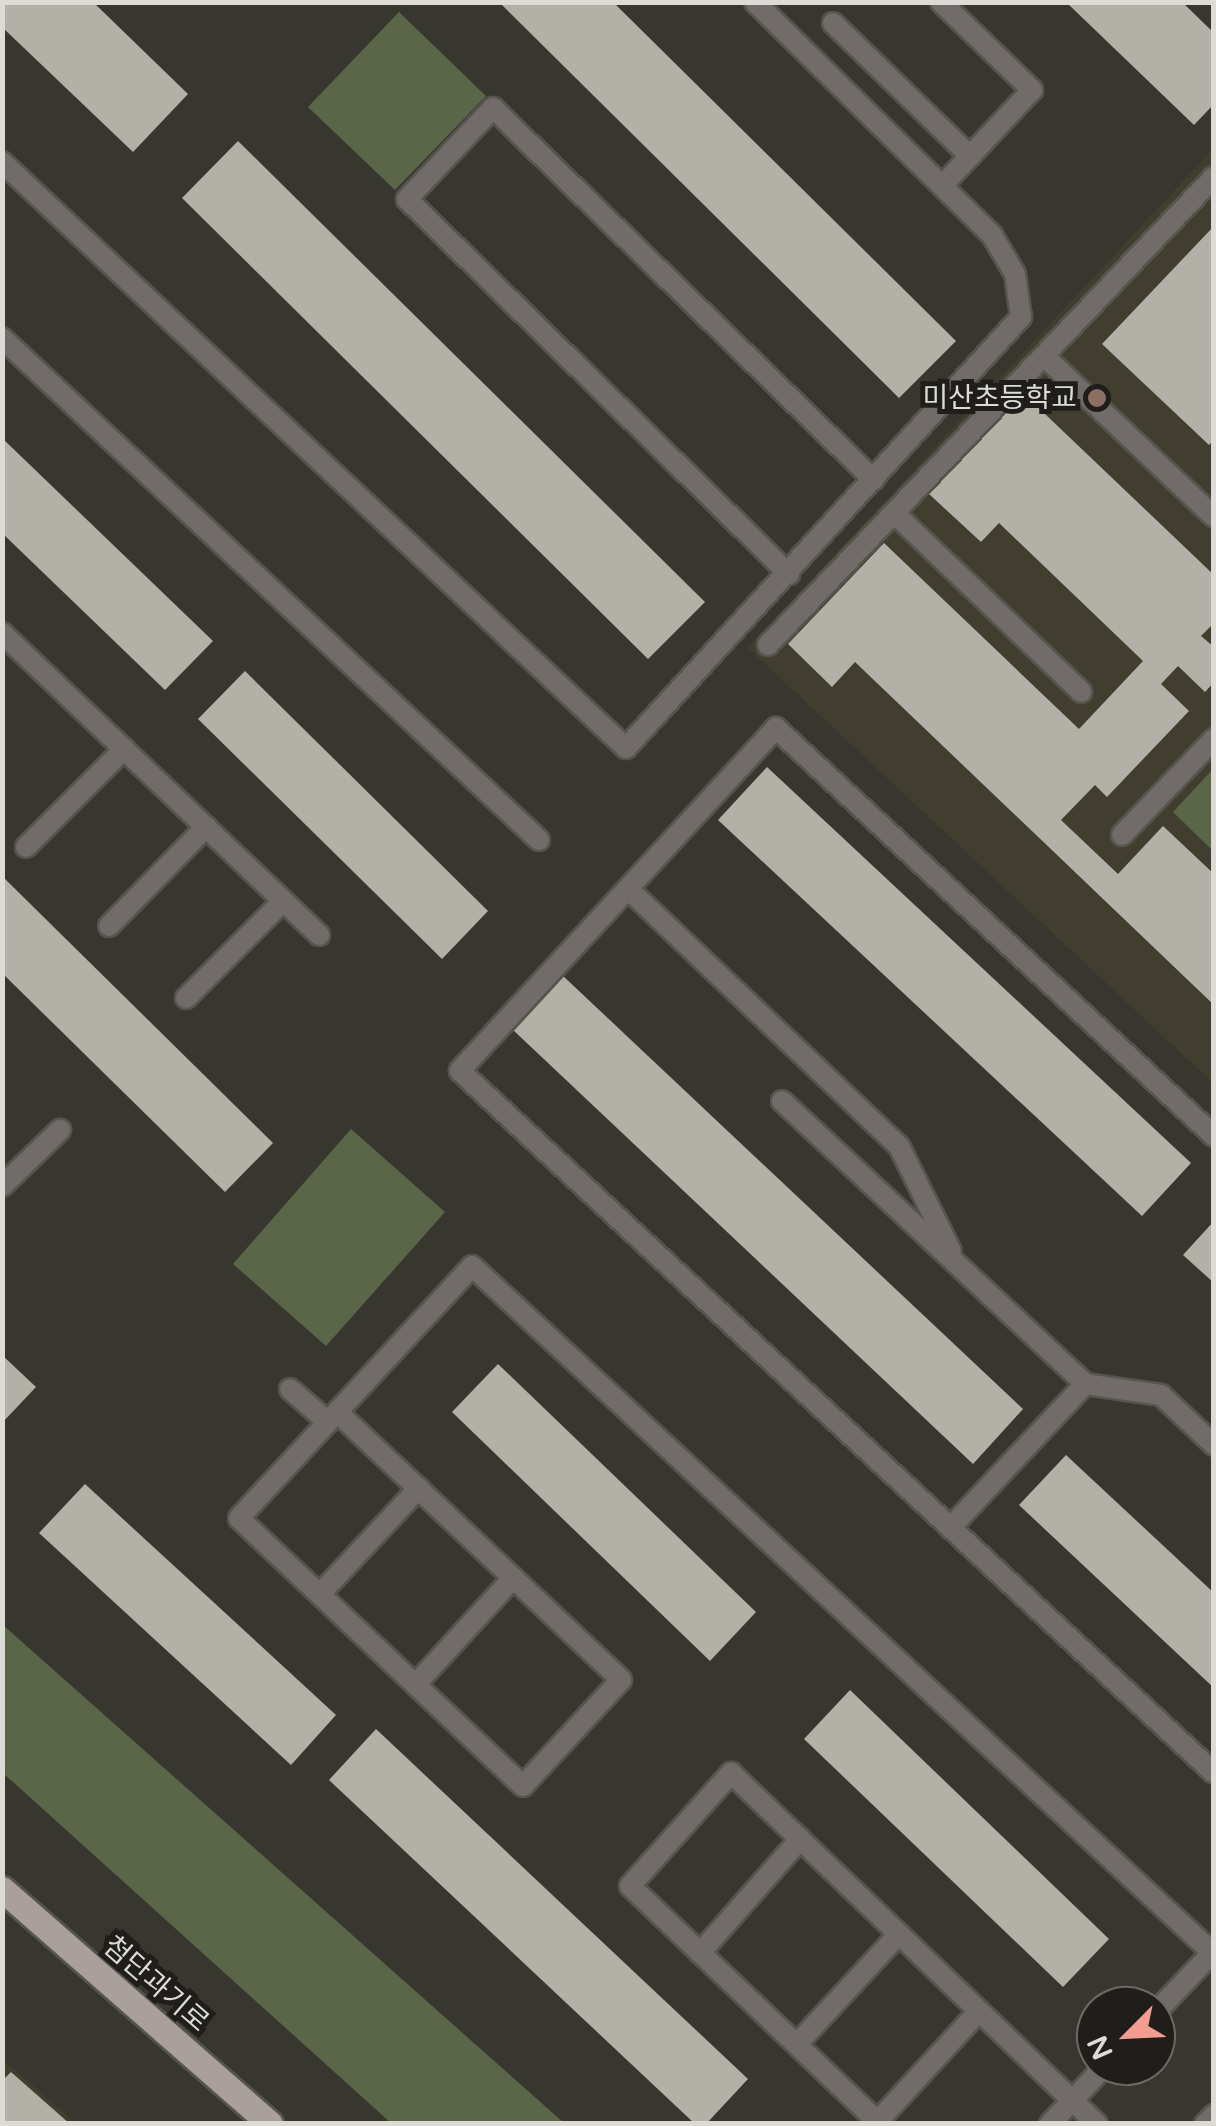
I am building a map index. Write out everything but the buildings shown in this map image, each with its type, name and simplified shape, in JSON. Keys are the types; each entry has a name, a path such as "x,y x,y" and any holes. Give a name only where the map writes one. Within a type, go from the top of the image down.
{"main road":[{"name":"첨단과기로","path":"2,1889 270,2124"}],"lane":[{"path":"2,162 626,748 1020,317 1022,297 1008,254 755,2"},
{"path":"941,2 1032,90 942,186"},
{"path":"834,23 970,156"},
{"path":"789,574 407,199 493,108 874,480"},
{"path":"768,645 1214,177"},
{"path":"2,338 540,840"},
{"path":"1044,356 1214,517"},
{"path":"894,513 1081,692"},
{"path":"2,633 319,935"},
{"path":"1214,1136 776,728 460,1071 1214,1773"},
{"path":"1122,835 1214,740"},
{"path":"26,848 124,749"},
{"path":"109,926 206,826"},
{"path":"628,889 898,1146 959,1266"},
{"path":"186,998 283,900"},
{"path":"782,1101 1085,1384 1160,1395 1214,1444"},
{"path":"2,1186 60,1130"},
{"path":"290,1390 332,1417 419,1488 620,1680 524,1786 239,1518 332,1417 472,1266 1213,1954 1176,1992"},
{"path":"950,1528 1085,1384"},
{"path":"320,1594 419,1488"},
{"path":"416,1684 513,1578"},
{"path":"979,2010 879,2122 630,1886 731,1773 979,2010 1097,2124"},
{"path":"700,1953 800,1839"},
{"path":"797,2044 899,1934"},
{"path":"1050,2124 1085,2086"},
{"path":"1205,2124 1214,2115"}],"shaded area":[{"name":"미산초등학교","path":"1213,149 1213,1083 748,648"},
{"path":"3,2060 76,2123 3,2123"}],"green space":[{"path":"399,12 486,96 395,190 308,107"},
{"path":"1213,769 1213,851 1173,812"},
{"path":"351,1129 445,1212 326,1346 233,1264"},
{"path":"2,1625 564,2123 391,2123 3,1773"}],"place":[{"name":"미산초등학교","path":"1097,398"}]}
